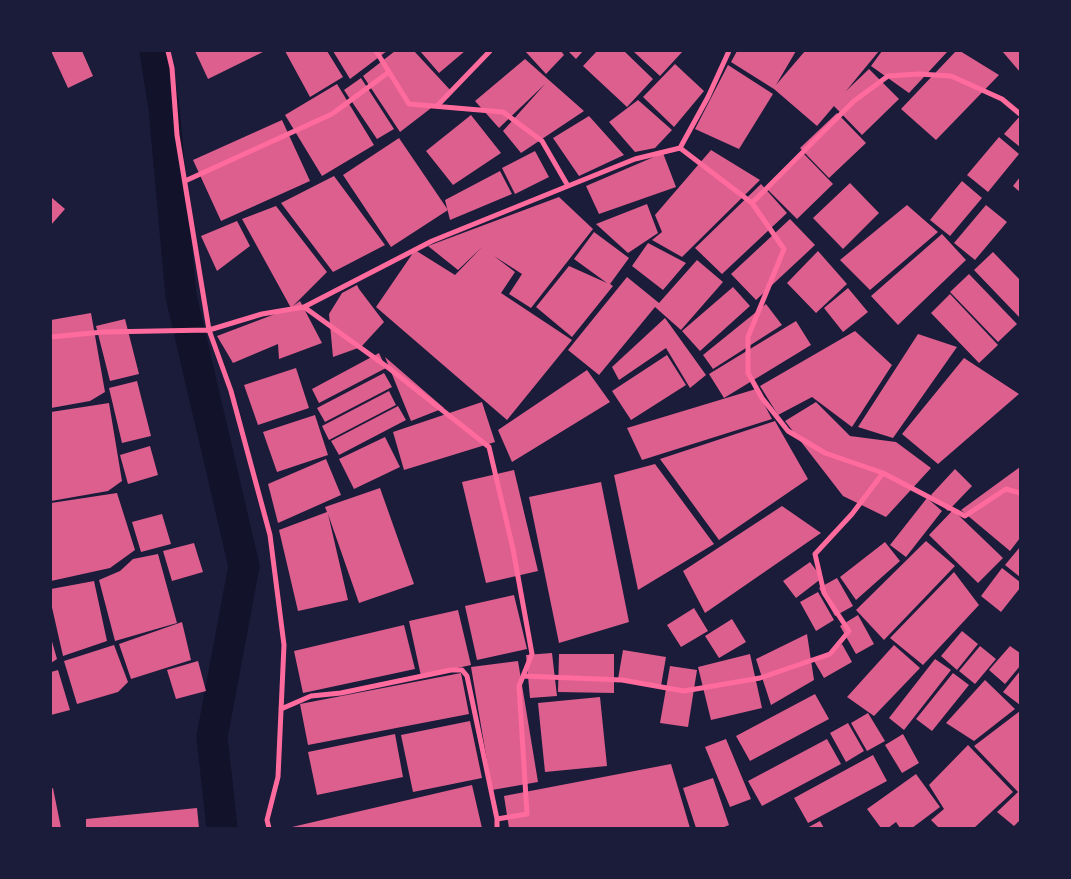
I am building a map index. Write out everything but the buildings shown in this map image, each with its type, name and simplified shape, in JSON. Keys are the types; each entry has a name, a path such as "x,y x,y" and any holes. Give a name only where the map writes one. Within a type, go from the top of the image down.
{"street":[{"path":"168,51 172,68 177,135 209,330 231,391 270,536 284,645 278,777 267,820 269,828"},
{"path":"376,51 409,104 503,112 542,142 568,186"},
{"path":"437,106 490,51"},
{"path":"51,338 103,332 209,330 262,314 304,306 432,242 635,159 680,148 708,97 729,51"},
{"path":"185,181 332,114 389,72"},
{"path":"752,203 854,101 888,76 918,74 951,76 1002,99 1020,114"},
{"path":"680,148 752,203 784,249 748,337 748,373 762,398 788,430 825,453 883,473 965,516 1006,489 1020,493"},
{"path":"304,306 390,369 489,447 513,549 532,654 519,686 527,814 497,819"},
{"path":"523,676 622,680 684,691 760,678 830,654 849,631 824,593 815,554 852,514 883,473"},
{"path":"281,709 311,696 341,693 451,670 462,670 467,676 497,819 497,828"}],"waterway":[{"path":"155,51 164,108 181,296 244,566 212,737 222,828"}]}
